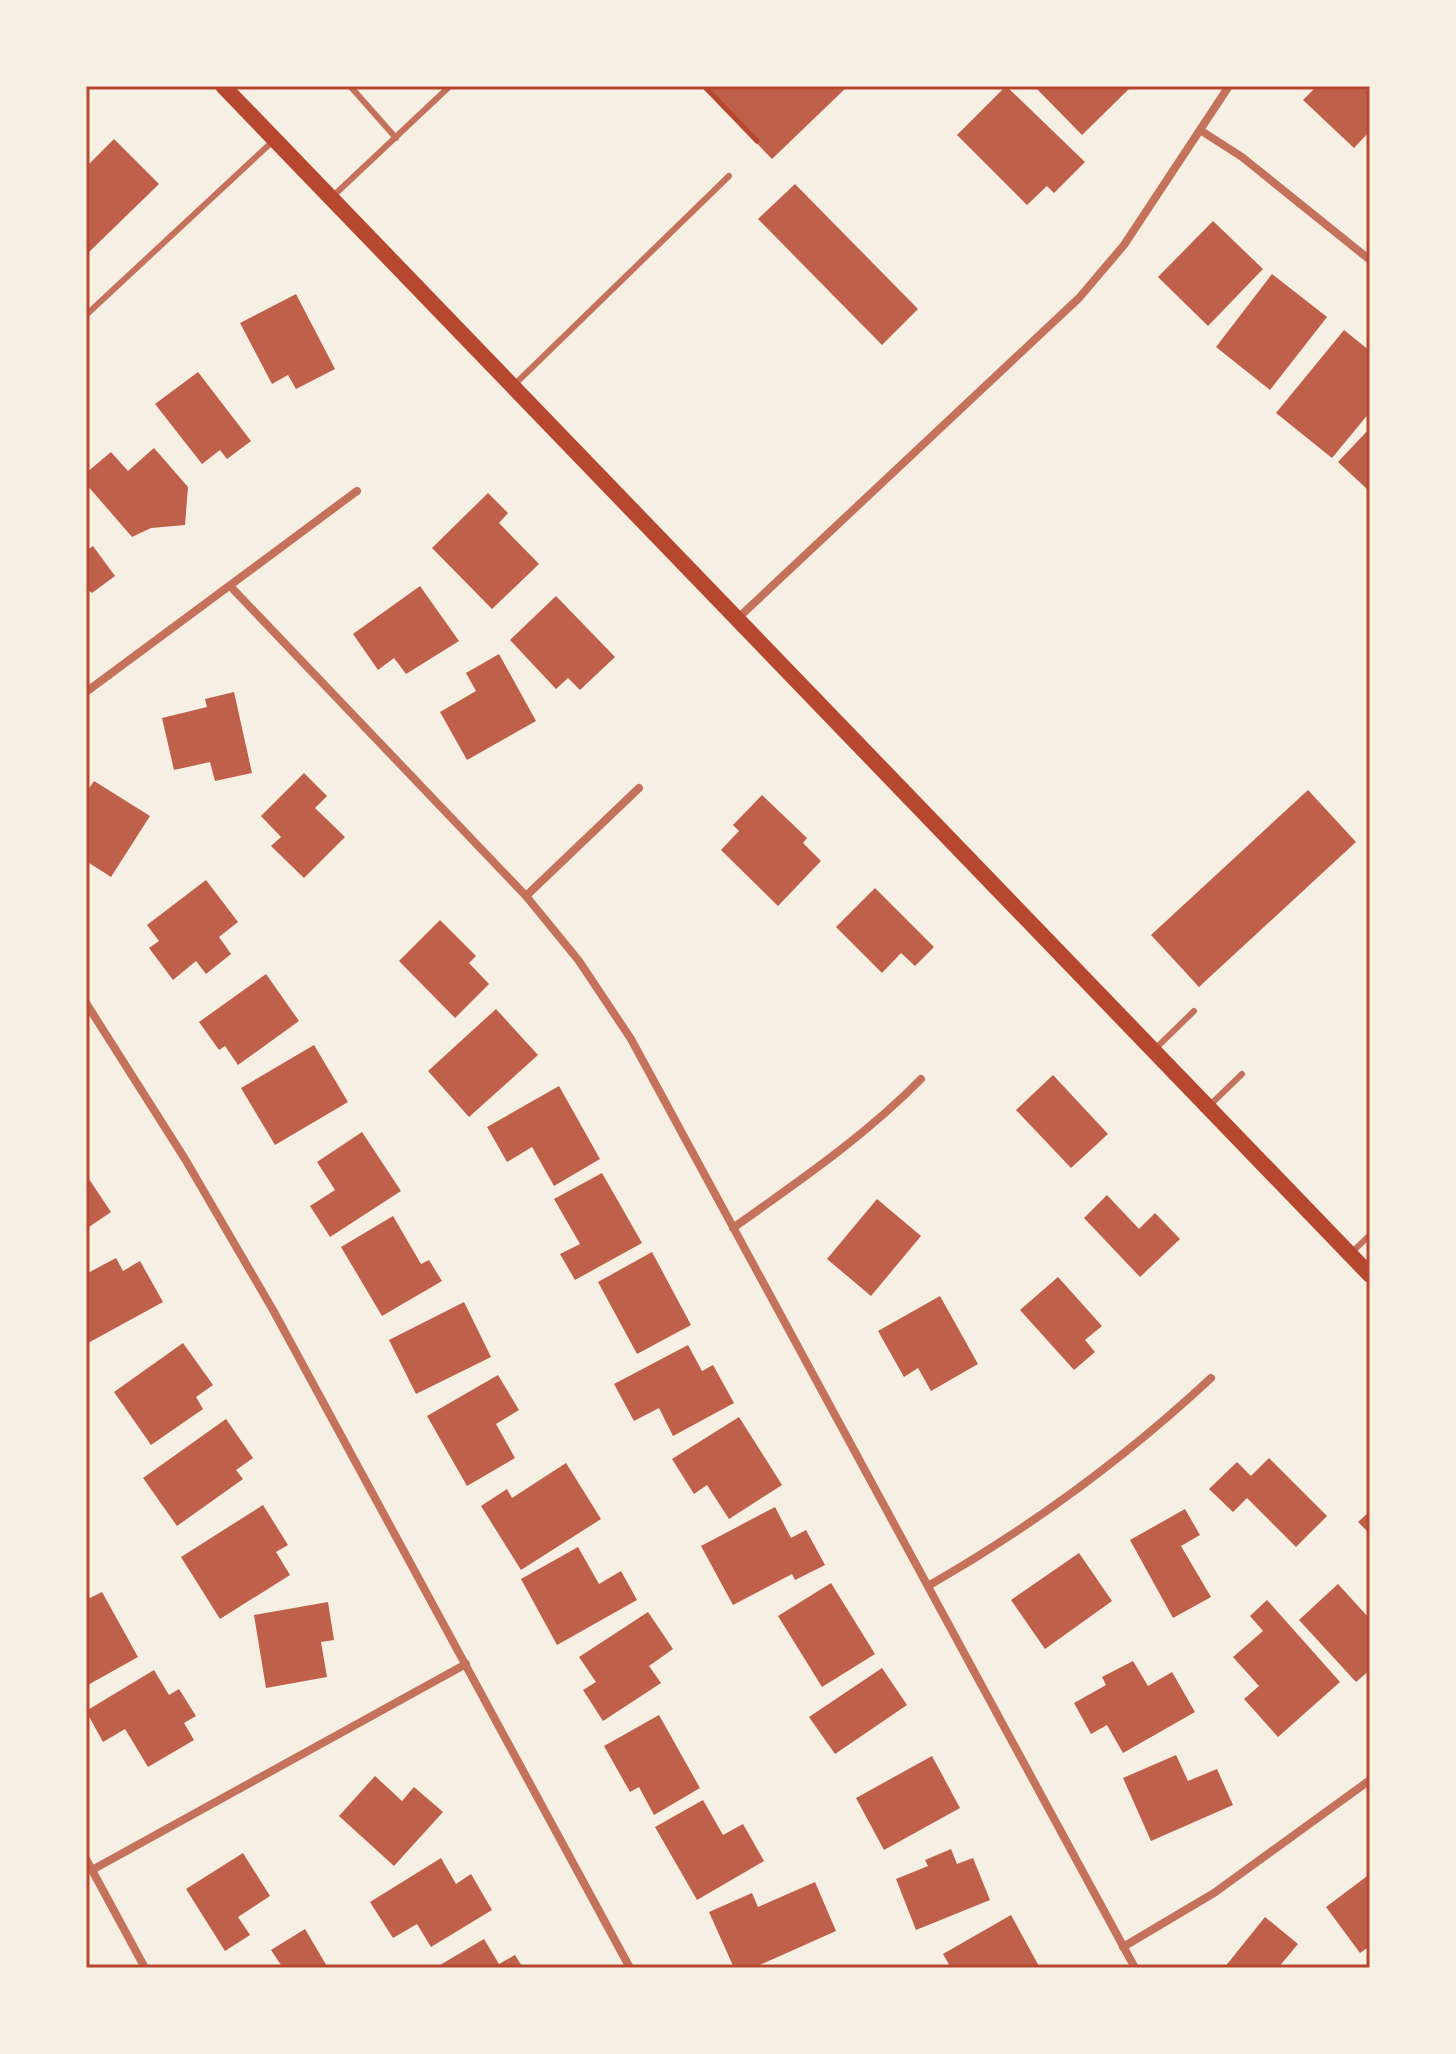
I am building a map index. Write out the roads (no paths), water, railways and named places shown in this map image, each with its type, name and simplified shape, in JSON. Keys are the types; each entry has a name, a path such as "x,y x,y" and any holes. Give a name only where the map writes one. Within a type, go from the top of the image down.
{"main road":[{"path":"223,86 1370,1275"}],"street":[{"path":"737,619 1079,298 1124,245 1229,86"},
{"path":"1200,130 1242,157 1370,260"},
{"path":"86,692 357,491"},
{"path":"231,587 526,896 579,961 631,1039 1135,1968"},
{"path":"526,896 639,788"},
{"path":"86,1003 185,1159 273,1310 630,1968"},
{"path":"733,1228 838,1154 880,1120 921,1079"},
{"path":"928,1586 1059,1506 1152,1433 1211,1378"},
{"path":"92,1870 466,1664"},
{"path":"1123,1947 1214,1893 1370,1780"},
{"path":"86,1859 145,1968"}],"lane":[{"path":"350,86 396,138"},
{"path":"331,198 450,86"},
{"path":"86,315 275,139"},
{"path":"512,386 729,176"},
{"path":"1153,1050 1194,1011"},
{"path":"1208,1107 1242,1074"},
{"path":"1350,1254 1370,1235"}]}
